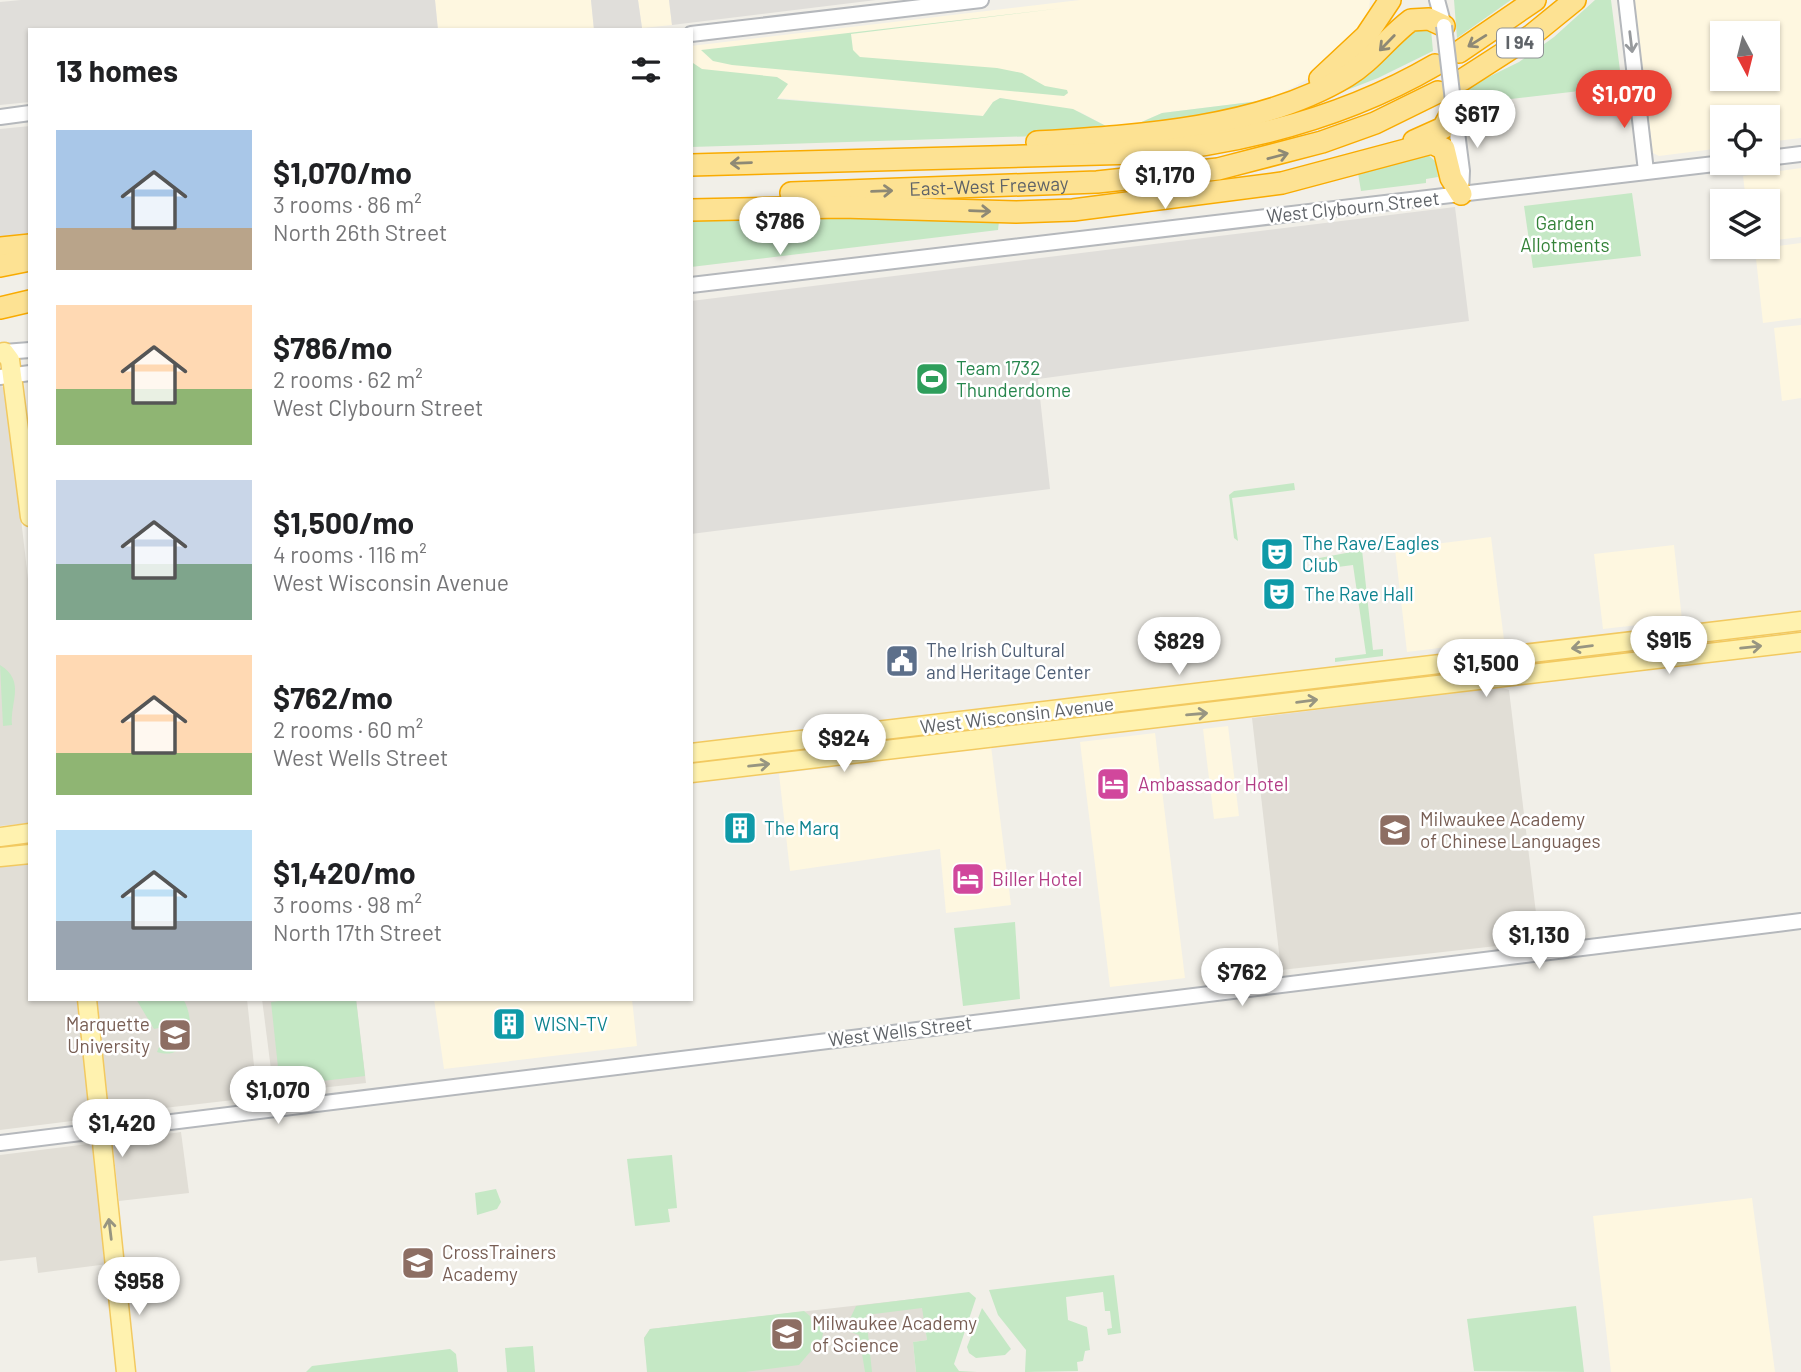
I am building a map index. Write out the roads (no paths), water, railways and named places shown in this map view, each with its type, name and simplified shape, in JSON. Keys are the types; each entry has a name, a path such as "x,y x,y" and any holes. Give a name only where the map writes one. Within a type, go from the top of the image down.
{"highway":[{"name":"I 94","path":"1458,52 1535,0"},
{"name":"I 94","path":"1462,80 1532,35 1576,0"},
{"path":"1260,110 1300,91 1330,72 1366,36 1387,3"},
{"path":"790,161 924,148 1138,135 1191,128 1312,93 1348,75 1411,20 1424,18 1444,26"},
{"name":"East-West Freeway","path":"693,165 1137,153 1208,145 1268,132 1336,111 1435,65"},
{"path":"1384,155 1443,128 1448,100"},
{"name":"East-West Freeway","path":"693,197 1097,182 1178,175 1295,151 1375,122 1448,100"},
{"path":"693,210 842,207 1016,212 1073,209 1282,183 1424,144 1440,145 1444,149 1451,178 1461,194"},
{"path":"0,248 28,245"},
{"path":"0,266 28,260"},
{"path":"0,300 28,299"},
{"path":"0,308 28,300"}],"main road":[{"path":"2,352 10,360 14,375 28,499"},
{"name":"West Wisconsin Avenue","path":"693,753 1801,621"},
{"name":"West Wisconsin Avenue","path":"693,773 1801,642"},
{"path":"0,837 28,833"},
{"path":"0,857 28,853"},
{"path":"87,1001 126,1372"}],"street":[{"path":"693,34 981,0"},
{"path":"1437,0 1444,26"},
{"path":"1444,0 1448,100 1462,171 1461,194"},
{"path":"1626,0 1646,171"},
{"path":"0,117 28,113"},
{"path":"1780,156 1801,153"},
{"name":"West Clybourn Street","path":"693,285 1710,164"},
{"path":"2,352 28,350"},
{"name":"West Wells Street","path":"0,1143 1801,921"}],"place":[{"name":"Team 1732 Thunderdome","path":"932,379"},
{"name":"The Rave/Eagles Club","path":"1277,554"},
{"name":"The Rave Hall","path":"1279,594"},
{"name":"The Irish Cultural and Heritage Center","path":"902,661"},
{"name":"Ambassador Hotel","path":"1113,784"},
{"name":"The Marq","path":"740,828"},
{"name":"Milwaukee Academy of Chinese Languages","path":"1395,830"},
{"name":"Biller Hotel","path":"968,879"},
{"name":"WISN-TV","path":"509,1024"},
{"name":"Marquette University","path":"175,1035"},
{"name":"CrossTrainers Academy","path":"418,1263"},
{"name":"Milwaukee Academy of Science","path":"787,1334"}],"park label":[{"name":"Garden Allotments","path":"1565,234"}]}
